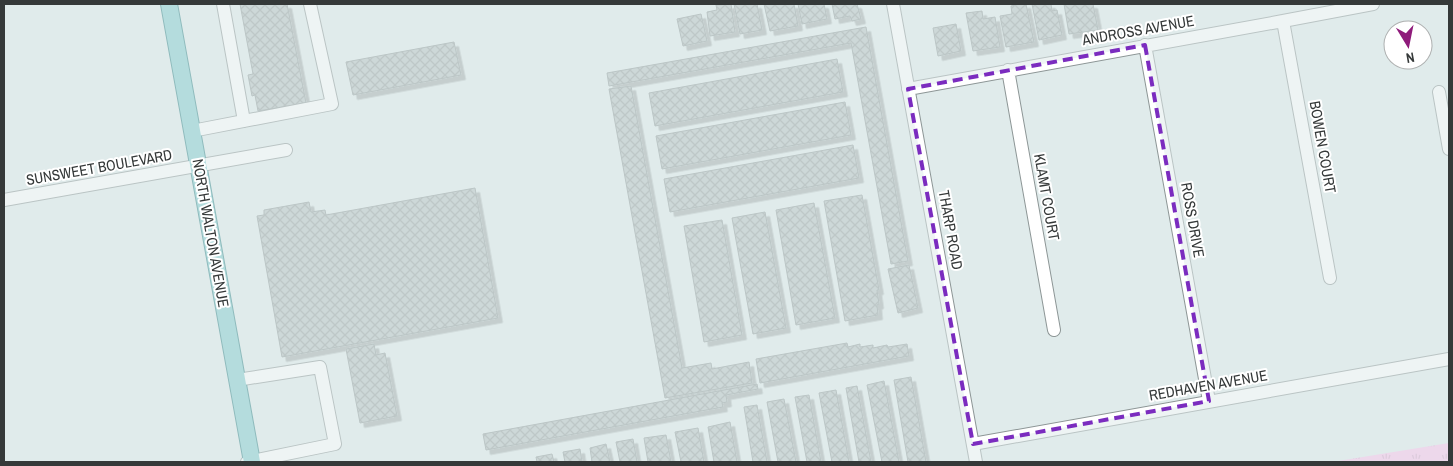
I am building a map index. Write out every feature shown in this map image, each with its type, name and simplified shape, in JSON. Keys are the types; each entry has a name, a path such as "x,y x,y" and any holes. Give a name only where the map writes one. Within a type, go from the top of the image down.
{"main road":[{"name":"NORTH WALTON AVENUE","path":"169,4 250,462"}],"street":[{"path":"223,4 244,121"},
{"path":"192,131 332,104 310,4"},
{"name":"THARP ROAD","path":"893,4 976,462"},
{"name":"ANDROSS AVENUE","path":"908,89 1373,4"},
{"name":"BOWEN COURT","path":"1283,21 1330,278"},
{"name":"ROSS DRIVE","path":"1145,45 1210,401"},
{"name":"KLAMT COURT","path":"1008,70 1054,330"},
{"path":"1439,92 1449,149"},
{"name":"SUNSWEET BOULEVARD","path":"4,200 286,150"},
{"name":"REDHAVEN AVENUE","path":"973,444 1449,359"},
{"path":"237,380 320,367 335,444 250,462"}],"highlighted area":[{"path":"1145,45 1209,401 973,444 908,89"}],"green space":[{"path":"1449,443 1449,462 1332,462"}],"building":[{"path":"240,4 287,4 306,103 258,111 255,95 252,96 248,75 253,74"},
{"path":"731,4 735,32 710,36 707,12 717,10 716,5"},
{"path":"734,4 757,4 762,30 740,34"},
{"path":"764,4 794,4 798,26 770,31"},
{"path":"798,4 824,4 827,19 802,24"},
{"path":"832,4 857,4 861,19 852,21 850,16 835,19"},
{"path":"1026,4 1034,42 1006,47 1000,16 1012,14 1011,6"},
{"path":"1032,4 1051,4 1052,11 1057,10 1062,35 1039,40"},
{"path":"1064,4 1093,4 1098,30 1069,34"},
{"path":"982,11 983,19 995,17 1000,47 973,51 966,13"},
{"path":"701,14 707,41 683,46 677,19"},
{"path":"956,24 961,51 938,56 933,28"},
{"path":"866,27 908,261 891,264 851,43 609,86 607,73"},
{"path":"454,42 461,75 353,95 346,62"},
{"path":"837,59 843,92 655,126 649,93"},
{"path":"631,86 682,368 711,363 712,369 749,362 752,383 665,398 609,89"},
{"path":"845,102 851,135 662,169 656,136"},
{"path":"853,145 859,178 670,212 664,179"},
{"path":"475,188 498,318 282,357 257,216 264,215 264,210 309,202 311,212 325,210 326,215"},
{"path":"862,195 879,290 877,290 878,315 845,321 824,201"},
{"path":"814,203 835,318 796,325 776,210"},
{"path":"765,212 786,328 753,334 732,218"},
{"path":"722,220 742,335 704,342 684,226"},
{"path":"909,265 918,308 898,313 888,269"},
{"path":"847,343 848,347 860,344 860,347 873,345 873,348 907,344 909,356 760,383 756,359"},
{"path":"374,344 376,355 385,353 397,416 360,423 346,349"},
{"path":"911,377 926,462 908,462 894,380"},
{"path":"884,381 899,462 882,462 867,385"},
{"path":"757,384 758,389 726,395 727,402 722,403 723,407 486,450 483,434"},
{"path":"857,386 871,462 859,462 846,388"},
{"path":"836,390 849,462 832,462 819,393"},
{"path":"809,395 821,462 807,462 795,397"},
{"path":"784,399 796,462 778,462 767,402"},
{"path":"757,405 767,462 753,462 744,407"},
{"path":"730,422 737,462 714,462 708,427"},
{"path":"698,428 704,462 681,462 675,432"},
{"path":"666,435 671,462 648,462 644,438"},
{"path":"633,439 637,462 620,462 616,442"},
{"path":"606,444 610,462 592,462 590,448"},
{"path":"580,449 582,462 565,462 563,452"},
{"path":"552,454 554,462 537,462 536,457"}]}
